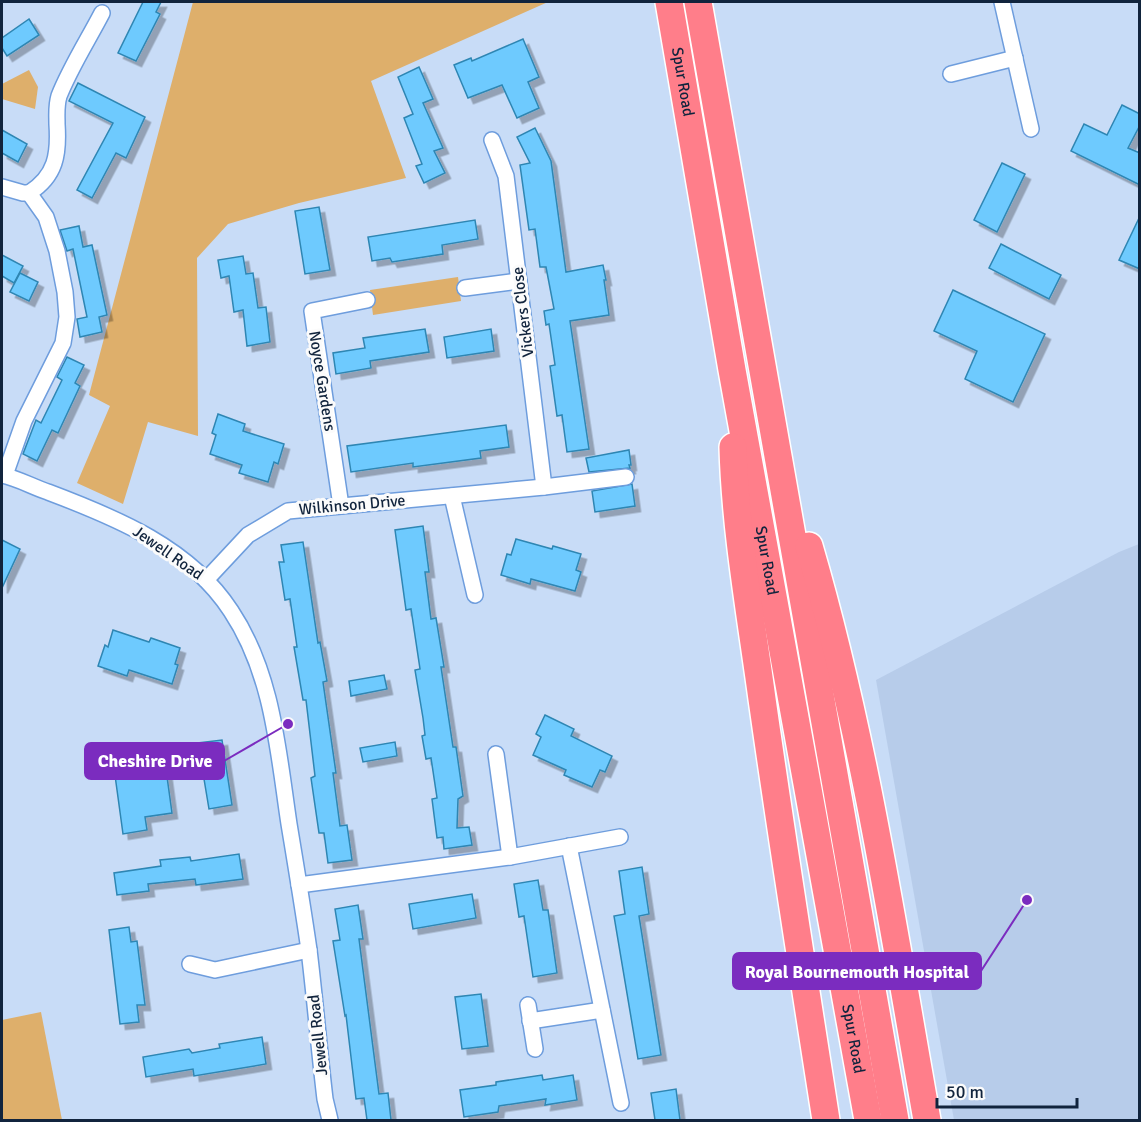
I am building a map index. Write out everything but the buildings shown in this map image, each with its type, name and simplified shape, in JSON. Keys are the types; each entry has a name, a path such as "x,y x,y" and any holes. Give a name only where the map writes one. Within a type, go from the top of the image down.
{"highway":[{"name":"Spur Road","path":"669,2 732,370 868,1120"},
{"name":"Spur Road","path":"698,2 896,1120"},
{"path":"732,370 734,487 783,845 826,1120"},
{"path":"780,463 807,538 828,611 857,740 885,881 927,1120"}],"street":[{"path":"1002,2 1031,129"},
{"path":"29,193 44,181 56,162 58,145 56,105 102,13"},
{"path":"951,74 1016,58"},
{"name":"Vickers Close","path":"492,140 506,176 544,487"},
{"path":"2,187 29,193 46,217 57,251 67,317 63,343 24,421 3,475"},
{"path":"465,288 519,281"},
{"name":"Noyce Gardens","path":"341,506 312,312 367,300"},
{"name":"Jewell Road","path":"3,475 78,503 139,530 187,563 206,580 231,610 250,644 271,707 309,950 325,1099 330,1120"},
{"name":"Wilkinson Drive","path":"206,580 248,535 288,511 626,477"},
{"path":"452,496 476,595"},
{"path":"496,754 510,857"},
{"path":"299,885 510,857 620,837"},
{"path":"569,846 621,1103"},
{"path":"190,964 215,970 309,950"},
{"path":"528,1005 535,1049"},
{"path":"530,1021 602,1010"}],"shaded area":[{"path":"193,2 548,2 371,81 406,178 299,203 228,224 197,258 198,436 148,422 123,504 77,483 110,406 89,395"},
{"path":"29,70 38,87 35,109 2,99 2,84"},
{"path":"458,277 461,301 373,315 370,290"},
{"path":"1139,544 1139,1120 954,1120 876,680 1119,552"},
{"path":"41,1012 62,1120 2,1120 2,1020"}],"place":[{"name":"Cheshire Drive","path":"288,724"},
{"name":"Royal Bournemouth Hospital","path":"1027,900"}]}
